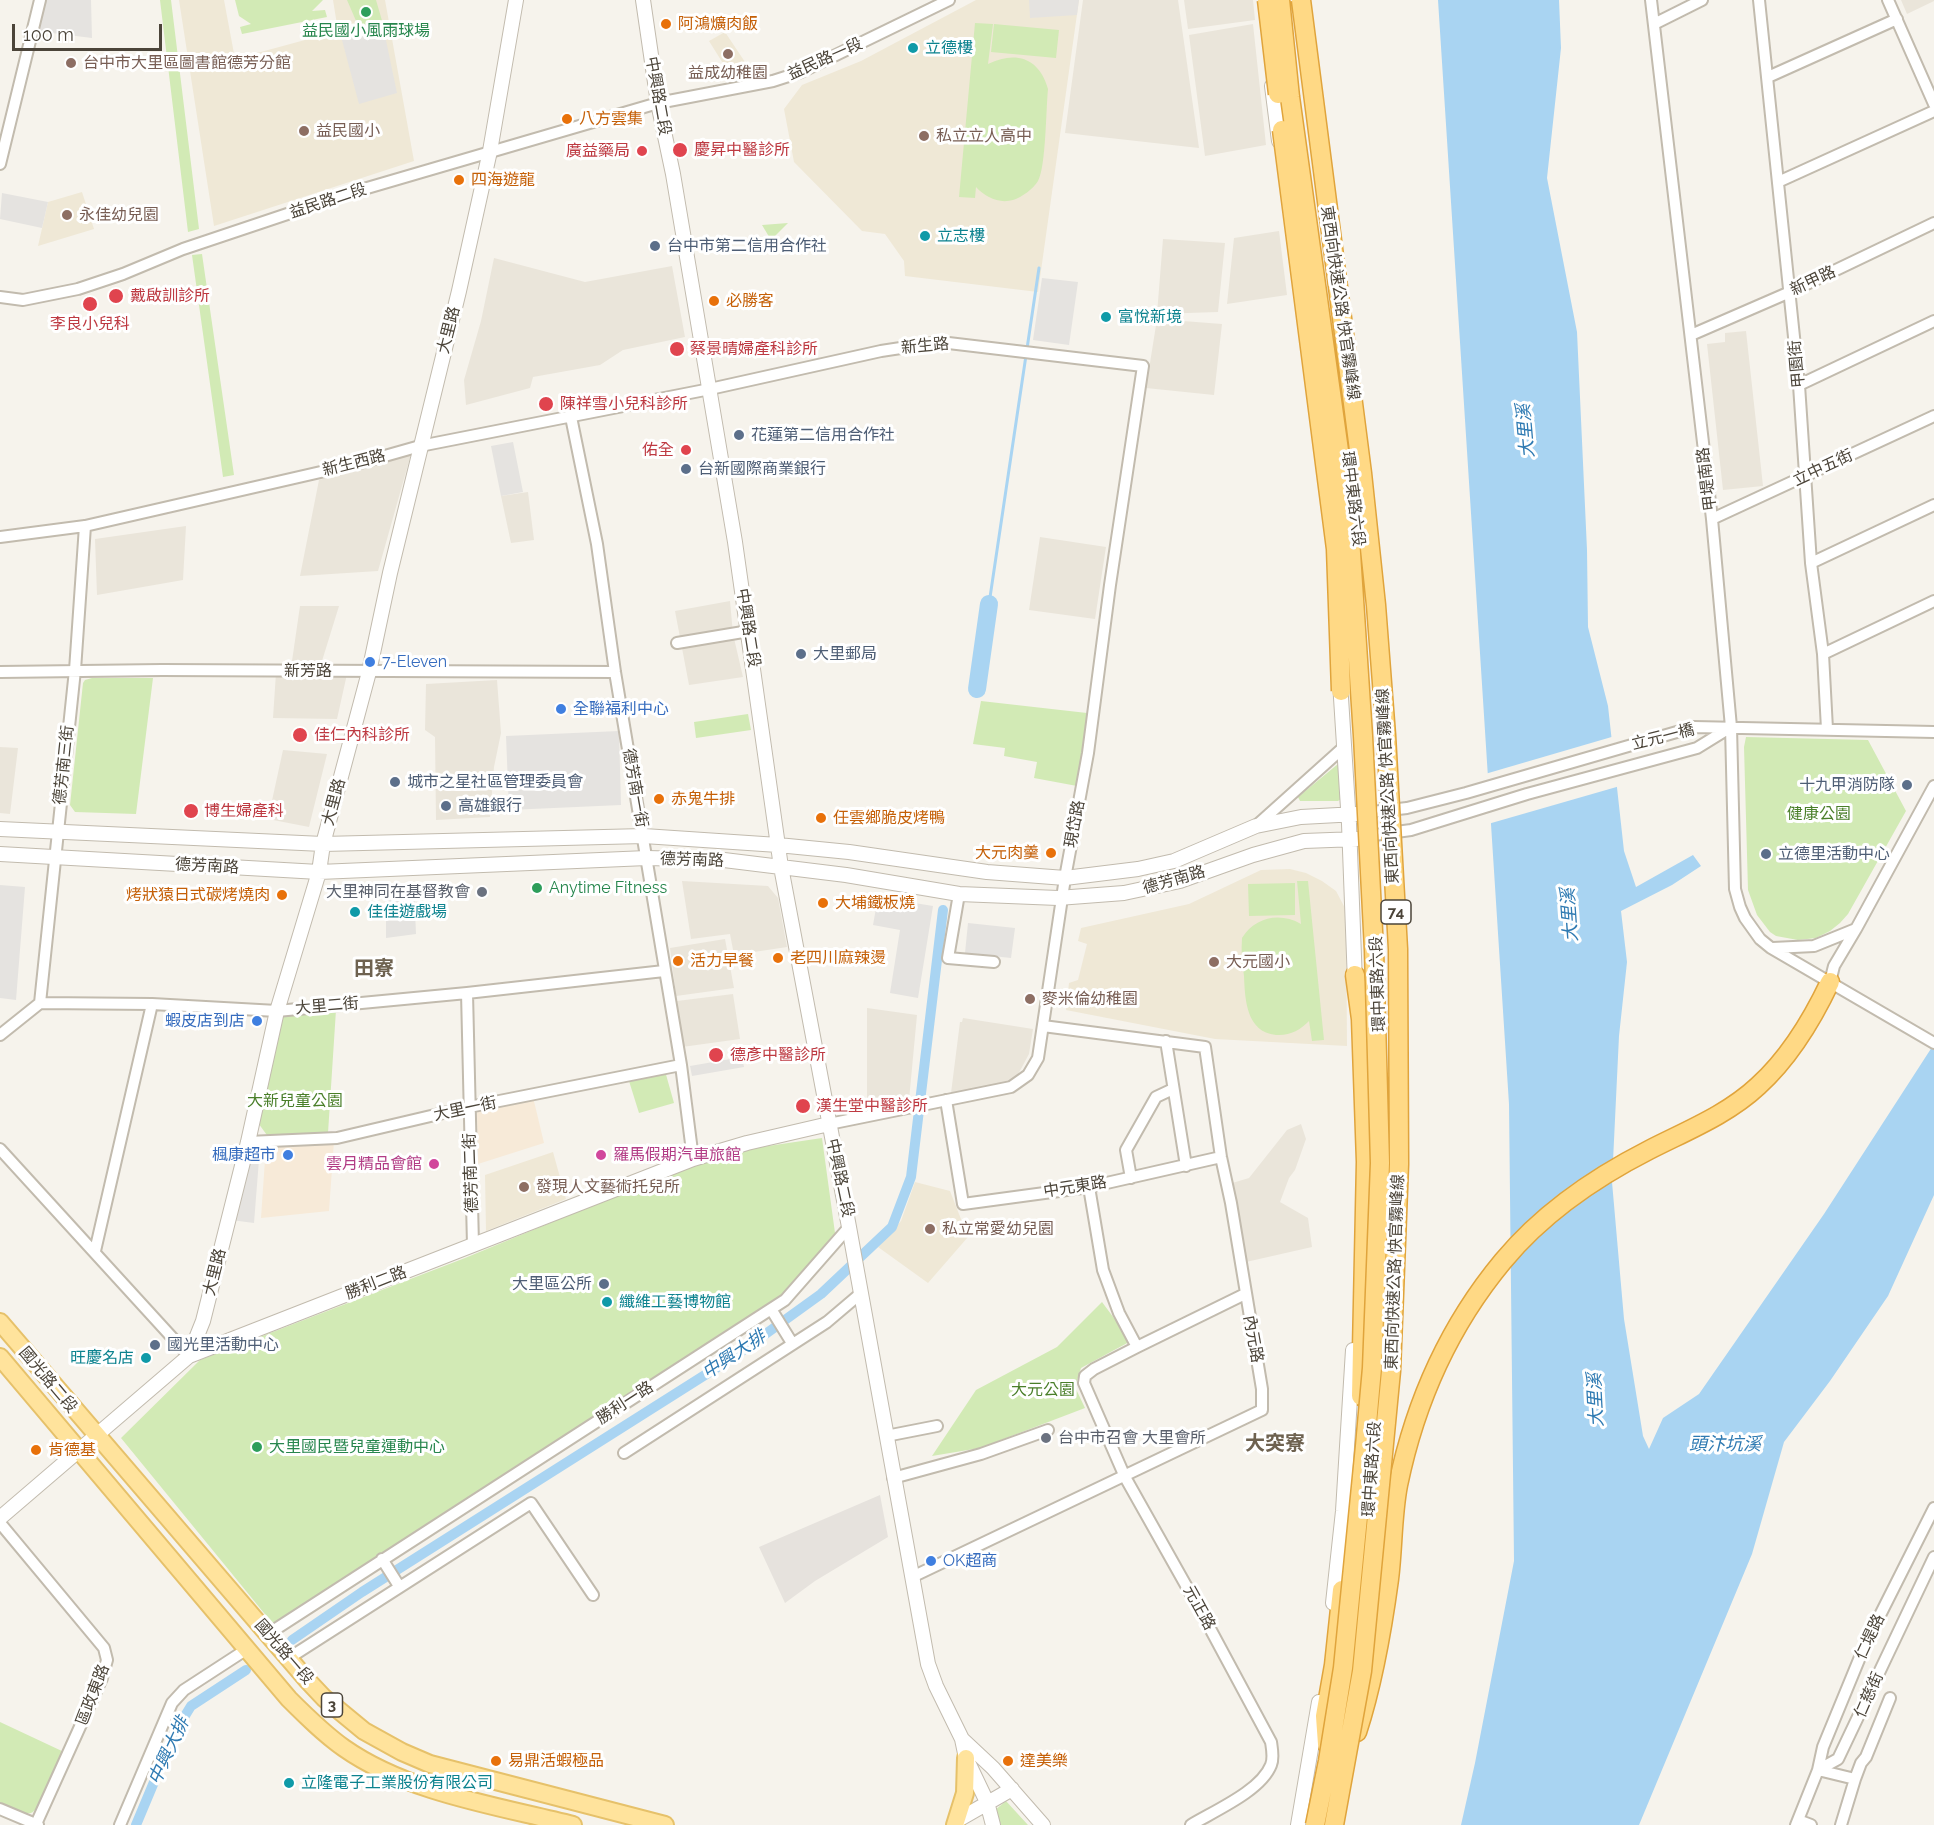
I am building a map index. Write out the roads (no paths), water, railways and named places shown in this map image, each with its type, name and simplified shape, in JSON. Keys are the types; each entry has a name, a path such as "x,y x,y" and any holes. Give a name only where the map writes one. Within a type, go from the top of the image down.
{"highway":[{"name":"東西向快速公路 快官霧峰線","path":"1301,0 1362,473 1376,605 1398,949 1399,1164 1391,1371 1362,1671 1337,1762 1315,1825"},
{"path":"1268,1 1336,549 1341,690"},
{"name":"東西向快速公路 快官霧峰線","path":"1268,1 1290,96 1349,523 1374,950 1380,1162 1372,1368 1343,1668 1334,1825"},
{"path":"1337,1762 1325,1716 1334,1665 1358,1445 1363,1364 1366,1162 1361,1019 1355,975"},
{"name":"74","path":"1337,1762 1366,1703 1389,1579 1397,1491 1404,1458 1418,1411 1435,1369 1469,1307 1522,1241 1574,1196 1619,1166 1724,1112 1758,1087 1787,1054 1830,982"}],"main road":[{"name":"國光路二段","path":"0,1323 96,1437"},
{"name":"國光路二段","path":"0,1357 80,1450"},
{"name":"國光路一段","path":"96,1437 324,1698 364,1731 429,1764 665,1825"},
{"name":"國光路一段","path":"80,1450 247,1649 306,1716 330,1738 366,1762 416,1784 573,1825"},
{"path":"956,1822 965,1793 966,1758"}],"street":[{"path":"0,164 40,0"},
{"name":"大里路","path":"0,1520 189,1356 203,1321 248,1142 277,1011 319,872 323,844 369,672 390,573 459,291 490,151 516,0"},
{"name":"中興路二段","path":"643,0 658,104 673,174 749,631 781,867 860,1291"},
{"name":"益民路一段","path":"658,104 773,81 801,72 935,3 949,0"},
{"path":"1268,1 1287,0"},
{"name":"環中東路六段","path":"1287,0 1297,94 1340,390 1360,556 1374,835 1384,1162 1380,1368 1362,1600 1326,1825"},
{"name":"甲堤南路","path":"1651,0 1712,519 1731,727 1736,893 1745,918 1760,939 1771,948 1934,1043"},
{"path":"1654,24 1702,0"},
{"name":"甲園街","path":"1760,0 1799,385 1811,563 1823,654 1827,729"},
{"path":"1888,0 1934,104"},
{"path":"1768,77 1897,19"},
{"name":"益民路二段","path":"0,297 23,300 78,289 245,228 350,193 658,104"},
{"path":"1778,182 1934,111"},
{"name":"新甲路","path":"1691,335 1790,292 1934,223"},
{"path":"1799,385 1934,321"},
{"name":"新生路","path":"710,390 881,351 940,342 1143,366"},
{"name":"現岱路","path":"829,1124 1011,1087 1029,1075 1038,1058 1064,898 1065,878 1088,753 1110,585 1143,366"},
{"name":"新生西路","path":"0,537 84,526 360,463 420,446 710,390"},
{"name":"立中五街","path":"1712,519 1934,416"},
{"name":"德芳南一街","path":"571,417 597,544 615,672 681,1065 693,1159"},
{"path":"1811,563 1934,505"},
{"name":"德芳南三街","path":"40,1003 75,670 84,526"},
{"path":"1823,654 1934,601"},
{"path":"677,644 749,631"},
{"name":"新芳路","path":"0,672 75,670 615,672"},
{"name":"環中東路六段","path":"1298,1825 1327,1654 1346,1479 1356,1302 1359,1162 1355,975 1349,815 1341,690"},
{"name":"立元一橋","path":"1372,812 1407,808 1466,793 1694,727 1714,732"},
{"path":"1731,727 1934,732"},
{"name":"立元一橋","path":"1374,835 1411,830 1527,794 1688,751 1697,748 1714,732 1731,727"},
{"path":"1256,826 1344,747"},
{"path":"1830,982 1834,966 1934,786"},
{"name":"德芳南路","path":"0,829 323,844 644,836 849,852 987,872 1065,878 1138,869 1174,861 1256,826 1301,817 1372,812"},
{"name":"德芳南路","path":"0,854 319,872 647,858 724,860 846,875 959,894 1064,898 1124,893 1180,881 1253,855 1304,841 1350,840 1374,835"},
{"path":"959,894 948,958 994,962"},
{"path":"1771,948 1814,946 1856,929"},
{"name":"大里二街","path":"40,1003 152,1004 277,1011 664,971"},
{"name":"德芳南二街","path":"467,993 473,1245"},
{"path":"0,1035 40,1003"},
{"path":"94,1251 152,1004"},
{"name":"內元路","path":"912,1577 1262,1410 1262,1389 1231,1203 1221,1157 1205,1047 1043,1026"},
{"path":"1166,1041 1186,1166"},
{"name":"大里一街","path":"248,1142 337,1138 470,1107 681,1065"},
{"path":"1131,1178 1126,1150 1156,1097 1173,1089"},
{"name":"中元東路","path":"946,1100 963,1204 1089,1187 1221,1157"},
{"name":"勝利二路","path":"189,1356 693,1159 747,1143 829,1124"},
{"path":"0,1149 189,1356"},
{"path":"1089,1187 1103,1270 1119,1314 1137,1347 1245,1294"},
{"name":"勝利一路","path":"268,1634 785,1300 849,1227"},
{"path":"624,1453 827,1322 860,1291"},
{"path":"860,1291 928,1664 962,1739 966,1758 987,1802 993,1825"},
{"path":"771,1309 792,1343"},
{"name":"元正路","path":"1137,1347 1085,1376 1084,1383 1125,1477 1271,1742 1273,1753 1272,1764 1264,1778 1244,1794 1191,1825"},
{"path":"886,1436 937,1426"},
{"path":"893,1478 981,1454 1048,1430"},
{"path":"289,1658 531,1503 593,1595"},
{"name":"仁堤路","path":"1818,1770 1823,1747 1865,1644 1934,1508"},
{"name":"區政東路","path":"0,1520 104,1648 107,1660 102,1678 37,1825"},
{"name":"仁慈街","path":"1818,1770 1838,1759 1934,1557"},
{"path":"382,1559 399,1586"},
{"path":"120,1825 172,1703 184,1690 247,1649"},
{"path":"1841,1825 1861,1763 1866,1757 1890,1698"},
{"path":"962,1739 1012,1789 1043,1825"},
{"path":"1811,1825 1797,1823 1818,1770 1856,1779"},
{"path":"956,1822 1012,1789"},
{"path":"0,1809 37,1825"}],"water":[{"path":"1438,0 1559,0 1561,48 1547,178 1577,332 1587,550 1588,627 1608,706 1624,851 1636,887 1693,855 1701,866 1672,885 1621,911 1627,962 1619,1036 1612,1182 1624,1319 1643,1436 1649,1449 1663,1418 1699,1394 1824,1214 1934,1044 1934,1195 1888,1296 1830,1381 1784,1442 1752,1554 1639,1825 1461,1825 1514,1561 1509,1104"}],"waterway":[{"path":"727,72 741,82"},
{"path":"989,604 1039,268"},
{"path":"977,689 989,604"},
{"name":"中興大排","path":"292,1640 362,1592 735,1356 821,1294 892,1227 911,1177 943,910"},
{"name":"中興大排","path":"136,1825 175,1732 191,1706 246,1670"}],"place":[{"name":"益民國小風雨球場","path":"366,12"},
{"name":"阿鴻爌肉飯","path":"666,24"},
{"name":"立德樓","path":"913,48"},
{"name":"益成幼稚園","path":"728,54"},
{"name":"台中市大里區圖書館德芳分館","path":"71,63"},
{"name":"八方雲集","path":"567,119"},
{"name":"益民國小","path":"304,131"},
{"name":"私立立人高中","path":"924,136"},
{"name":"慶昇中醫診所","path":"680,150"},
{"name":"廣益藥局","path":"642,151"},
{"name":"四海遊龍","path":"459,180"},
{"name":"永佳幼兒園","path":"67,215"},
{"name":"立志樓","path":"925,236"},
{"name":"台中市第二信用合作社","path":"655,246"},
{"name":"戴啟訓診所","path":"116,296"},
{"name":"必勝客","path":"714,301"},
{"name":"李良小兒科","path":"90,304"},
{"name":"富悅新境","path":"1106,317"},
{"name":"蔡景晴婦產科診所","path":"677,349"},
{"name":"陳祥雪小兒科診所","path":"546,404"},
{"name":"花蓮第二信用合作社","path":"739,435"},
{"name":"佑全","path":"686,450"},
{"name":"台新國際商業銀行","path":"686,469"},
{"name":"大里郵局","path":"801,654"},
{"name":"7-Eleven","path":"370,662"},
{"name":"全聯福利中心","path":"561,709"},
{"name":"佳仁內科診所","path":"300,735"},
{"name":"城市之星社區管理委員會","path":"395,782"},
{"name":"十九甲消防隊","path":"1907,785"},
{"name":"赤鬼牛排","path":"659,799"},
{"name":"高雄銀行","path":"446,806"},
{"name":"博生婦產科","path":"191,811"},
{"name":"任雲鄉脆皮烤鴨","path":"821,818"},
{"name":"大元肉羹","path":"1051,853"},
{"name":"立德里活動中心","path":"1766,854"},
{"name":"Anytime Fitness","path":"537,888"},
{"name":"大里神同在基督教會","path":"482,892"},
{"name":"烤狀猿日式碳烤燒肉","path":"282,895"},
{"name":"大埔鐵板燒","path":"823,903"},
{"name":"佳佳遊戲場","path":"355,912"},
{"name":"老四川麻辣燙","path":"778,958"},
{"name":"活力早餐","path":"678,961"},
{"name":"大元國小","path":"1214,962"},
{"name":"麥米倫幼稚園","path":"1030,999"},
{"name":"蝦皮店到店","path":"257,1021"},
{"name":"德彥中醫診所","path":"716,1055"},
{"name":"漢生堂中醫診所","path":"803,1106"},
{"name":"楓康超市","path":"288,1155"},
{"name":"羅馬假期汽車旅館","path":"601,1155"},
{"name":"雲月精品會館","path":"434,1164"},
{"name":"發現人文藝術托兒所","path":"524,1187"},
{"name":"私立常愛幼兒園","path":"930,1229"},
{"name":"大里區公所","path":"604,1284"},
{"name":"纖維工藝博物館","path":"607,1302"},
{"name":"國光里活動中心","path":"155,1345"},
{"name":"旺慶名店","path":"146,1358"},
{"name":"台中市召會 大里會所","path":"1046,1438"},
{"name":"大里國民暨兒童運動中心","path":"257,1447"},
{"name":"肯德基","path":"36,1450"},
{"name":"OK超商","path":"931,1561"},
{"name":"易鼎活蝦極品","path":"496,1761"},
{"name":"達美樂","path":"1008,1761"},
{"name":"立隆電子工業股份有限公司","path":"289,1783"}],"district":[{"name":"田寮","path":"374,969"},
{"name":"大突寮","path":"1275,1444"}],"water label":[{"name":"大里溪","path":"1526,431"},
{"name":"大里溪","path":"1570,915"},
{"name":"大里溪","path":"1596,1400"},
{"name":"頭汴坑溪","path":"1725,1445"}],"park label":[{"name":"健康公園","path":"1819,814"},
{"name":"大新兒童公園","path":"295,1101"},
{"name":"大元公園","path":"1043,1390"}]}
